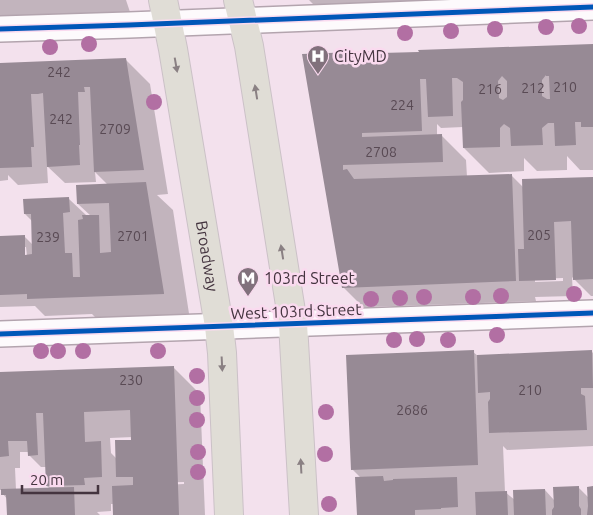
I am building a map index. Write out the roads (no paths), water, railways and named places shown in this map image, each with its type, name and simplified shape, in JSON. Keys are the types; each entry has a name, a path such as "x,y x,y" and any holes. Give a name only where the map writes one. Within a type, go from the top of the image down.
{"main road":[{"path":"241,10 249,46 293,324 304,515"},
{"name":"Broadway","path":"165,12 173,49 219,326 222,353 229,515"}],"street":[{"path":"0,29 165,12 593,7"},
{"name":"West 103rd Street","path":"0,334 593,313"}],"place":[{"name":"CityMD","path":"318,75"},
{"name":"103rd Street","path":"248,297"}]}
